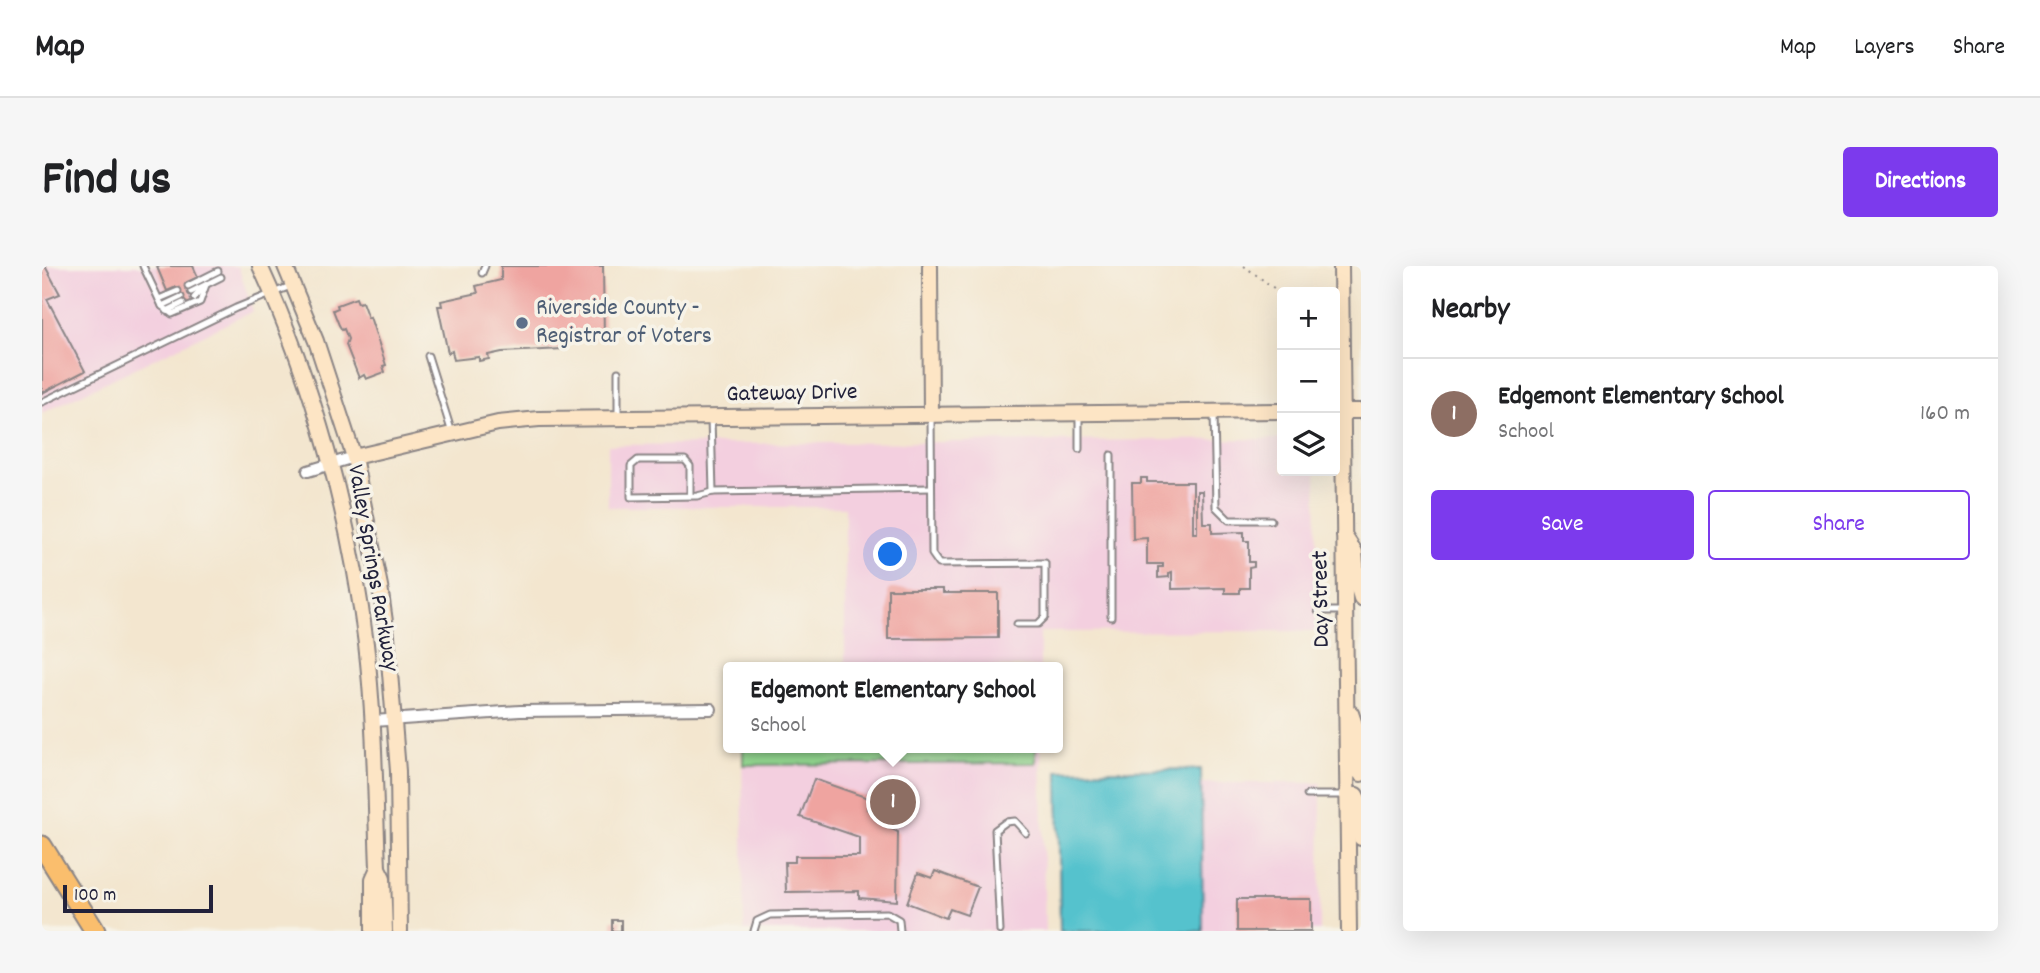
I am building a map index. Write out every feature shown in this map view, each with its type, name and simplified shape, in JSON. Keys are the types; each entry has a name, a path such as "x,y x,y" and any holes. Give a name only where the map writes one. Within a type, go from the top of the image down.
{"highway":[{"path":"42,846 95,931"}],"street":[{"name":"Valley Springs Parkway","path":"260,266 300,367 330,464 358,590 373,721 378,868 383,878 385,931"},
{"name":"Valley Springs Parkway","path":"285,266 316,341 354,457 386,623 398,771 400,931"},
{"path":"930,266 931,415"},
{"name":"Day Street","path":"1339,350 1341,266"},
{"name":"Gateway Drive","path":"308,471 452,433 498,423 539,419 1277,411"},
{"path":"1340,411 1361,411"},
{"name":"Day Street","path":"1338,413 1344,535 1349,931"},
{"path":"1344,535 1355,552 1361,598"},
{"path":"1347,699 1357,731 1361,774"},
{"path":"373,721 520,711 711,709"},
{"path":"1347,795 1356,795 1359,801 1361,838"},
{"path":"373,931 373,879 378,868"}],"lane":[{"path":"143,266 162,305 176,314 200,302 206,285 220,274 191,292 206,285"},
{"path":"482,273 485,266"},
{"path":"42,402 236,308 293,285"},
{"path":"162,305 180,297 162,305"},
{"path":"428,355 452,433"},
{"path":"618,372 618,418"},
{"path":"1214,412 1214,502 1229,520 1271,520"},
{"path":"1079,414 1079,449"},
{"path":"931,415 932,554 939,564 1045,563 1045,617 1038,624 1017,624"},
{"path":"711,418 713,492"},
{"path":"1111,456 1111,617"},
{"path":"690,496 690,466 685,460 638,460 631,466 631,497 690,496 713,492 932,488"},
{"path":"1318,611 1345,611"},
{"path":"1307,795 1347,795"},
{"path":"1000,931 995,830 1006,822 1014,821 1026,833"},
{"path":"754,931 757,921 771,915 887,913 899,920 901,931"}],"path":[{"path":"1244,266 1277,290"}],"shaded area":[{"path":"42,266 238,266 253,311 42,413"},
{"path":"1277,439 1277,476 1316,476 1318,631 1040,632 1040,662 845,662 845,507 608,507 608,445"},
{"path":"742,753 1041,753 1045,931 744,931"},
{"path":"1201,783 1321,783 1320,931 1203,931"}],"green space":[{"path":"743,753 1036,753 1036,763 743,765"}],"water":[{"path":"1201,769 1203,931 1060,931 1058,771"}],"building":[{"path":"42,266 45,266 60,294 47,299 85,371 42,393"},
{"path":"193,266 198,277 187,282 195,302 185,307 176,287 167,291 157,267"},
{"name":"Riverside County - Registrar of Voters","path":"501,266 603,266 604,339 563,339 563,349 502,352 488,355 489,359 479,361 479,357 454,360 452,351 448,353 438,306 442,306 441,301 478,293 476,286 501,280"},
{"path":"356,298 358,303 362,302 368,318 370,317 386,365 383,366 385,372 366,379 364,375 359,378 346,345 348,339 333,310 338,308 337,305"},
{"path":"1141,478 1147,478 1147,482 1193,482 1193,533 1197,533 1197,491 1202,491 1203,523 1212,523 1212,533 1244,532 1244,541 1249,541 1249,562 1254,562 1254,567 1249,568 1249,588 1240,588 1240,593 1225,593 1225,588 1172,589 1172,572 1169,577 1158,578 1158,567 1163,567 1163,564 1147,564 1147,538 1133,539 1132,483 1141,483"},
{"path":"888,589 998,593 998,638 888,639"},
{"path":"814,779 871,799 867,809 893,816 888,827 898,832 897,901 859,898 859,891 786,892 785,862 795,862 795,856 859,856 859,837 800,817"},
{"path":"935,871 978,887 967,915 950,909 946,918 907,903 918,873 932,878"},
{"path":"1237,899 1311,899 1311,931 1237,931"},
{"path":"612,920 621,920 621,931 612,931"}],"place":[{"name":"Riverside County - Registrar of Voters","path":"522,323"},
{"name":"Edgemont Elementary School","path":"893,802"}]}
